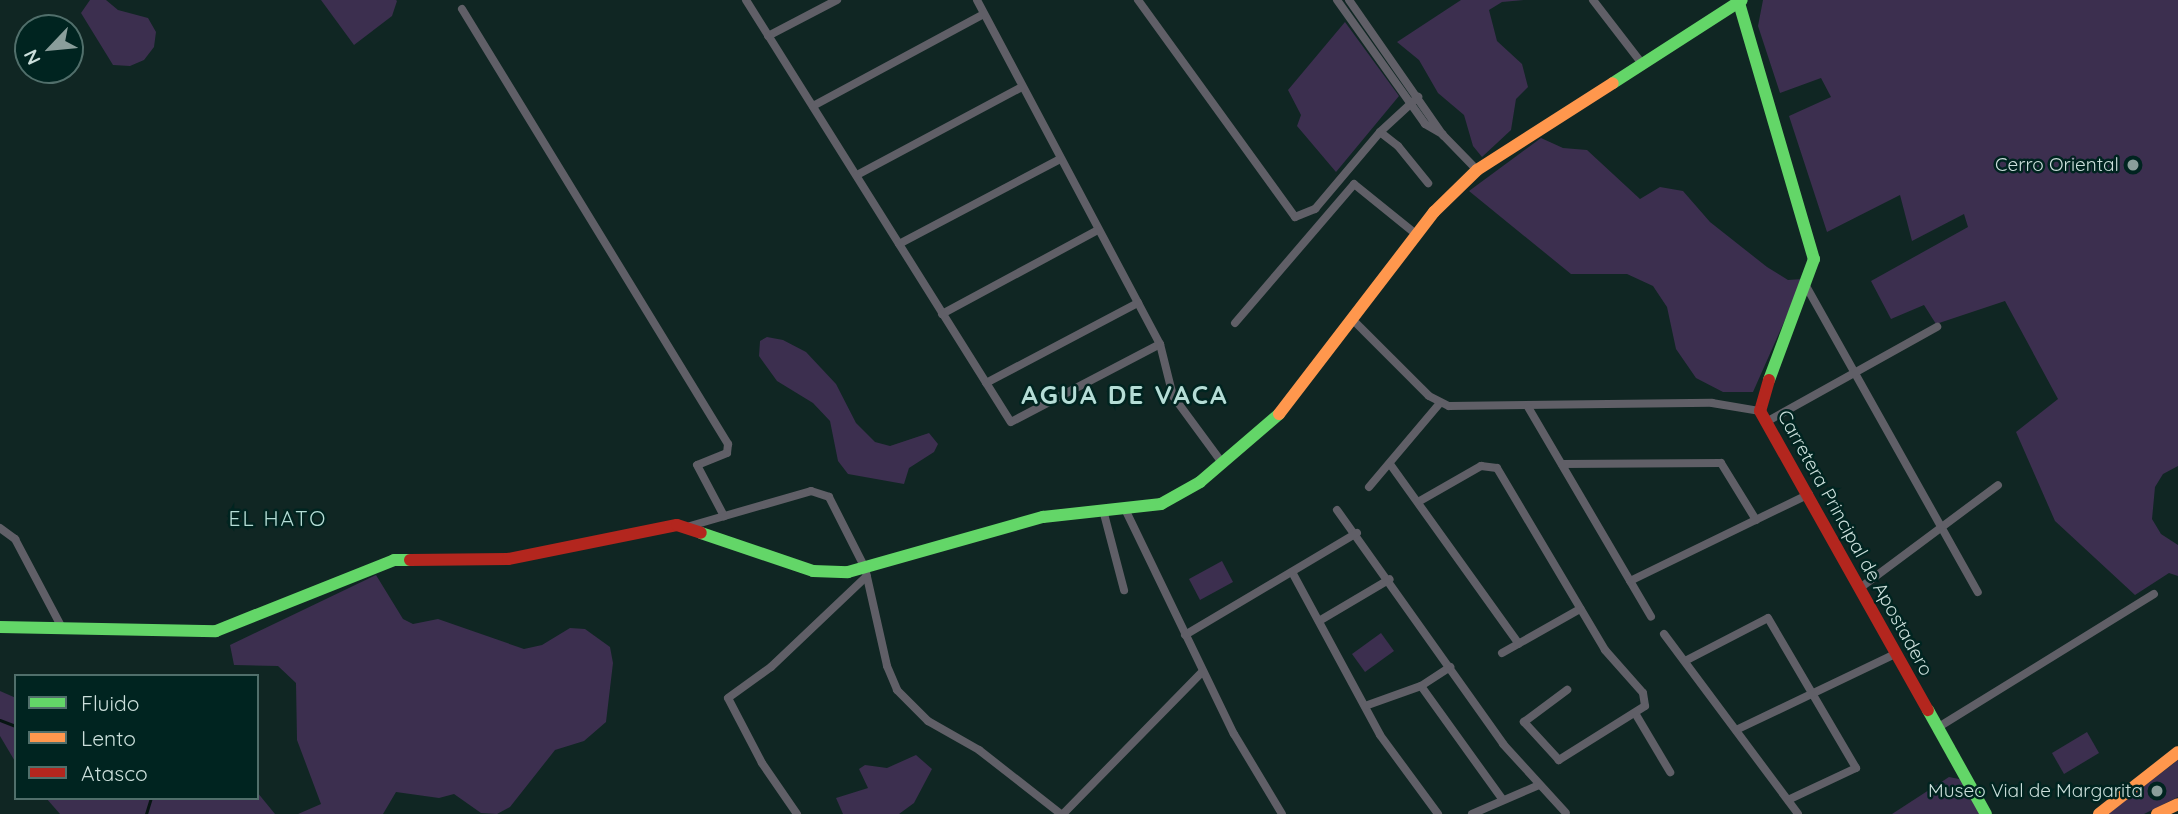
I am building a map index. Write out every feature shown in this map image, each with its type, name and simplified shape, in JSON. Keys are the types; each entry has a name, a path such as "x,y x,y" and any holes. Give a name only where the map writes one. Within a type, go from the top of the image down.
{"street":[{"path":"746,0 1011,422 1160,344"},
{"path":"768,36 837,0"},
{"path":"977,0 1160,344 1173,397 1223,464"},
{"path":"1138,0 1295,217 1315,209 1380,132 1418,97"},
{"path":"1337,0 1429,128 1443,135"},
{"path":"1349,0 1443,135 1477,170"},
{"path":"1593,0 1643,65"},
{"path":"690,526 813,571 831,574 866,572 1043,517 1125,509 1172,500 1223,464 1278,415 1417,235 1477,170 1741,1"},
{"name":"Carretera Principal de Apostadero","path":"1741,1 1810,233 1814,259 1806,286 1776,353 1763,417 1809,494 1895,654 1986,814"},
{"path":"462,9 728,444 727,453 697,465 724,516"},
{"path":"813,106 984,14"},
{"path":"857,175 1022,88"},
{"path":"1380,132 1398,146 1428,184"},
{"path":"899,244 1060,159"},
{"path":"1235,323 1354,184 1417,235"},
{"path":"942,314 1098,230"},
{"path":"1806,286 1978,592"},
{"path":"986,383 1138,303"},
{"path":"1353,320 1440,403 1469,408 1712,403 1763,417 1856,372 1937,327"},
{"path":"1369,487 1440,403"},
{"path":"1528,407 1651,617"},
{"path":"1562,464 1721,463 1756,520"},
{"path":"1390,464 1519,644"},
{"path":"1418,502 1475,469 1493,466 1605,650 1643,693 1645,706 1559,760 1524,722 1567,690"},
{"path":"1860,588 1998,485"},
{"path":"0,627 61,626 192,634 216,631 245,623 394,560 508,559 656,528 690,526 821,492 834,505 866,572 887,666 910,706 979,750 1062,814 1203,671"},
{"path":"1630,581 1809,494"},
{"path":"1125,509 1234,734 1282,814"},
{"path":"1103,510 1124,590"},
{"path":"1337,510 1390,579 1503,744 1566,813"},
{"path":"0,528 15,539 61,626"},
{"path":"1185,635 1357,533"},
{"path":"797,814 762,763 728,698 771,667 866,572"},
{"path":"1292,572 1380,735 1438,814"},
{"path":"1319,621 1390,579"},
{"path":"1937,728 2154,594"},
{"path":"1502,653 1580,609"},
{"path":"1685,662 1768,618 1856,768 1788,800"},
{"path":"1664,634 1798,814"},
{"path":"1736,730 1895,654"},
{"path":"1365,706 1421,686 1450,667"},
{"path":"1421,686 1503,800"},
{"path":"1634,713 1670,772"},
{"path":"2099,814 2178,752"},
{"path":"1472,814 1539,785"},
{"path":"2157,814 2178,804"}],"shaded area":[{"path":"90,0 106,0 118,10 148,18 156,32 154,47 144,60 130,66 113,65 81,13"},
{"path":"321,0 397,1 392,16 354,45"},
{"path":"1461,0 1524,0 1502,2 1489,10 1497,41 1522,64 1528,87 1516,99 1511,130 1482,157 1473,146 1464,115 1438,93 1419,60 1397,42"},
{"path":"1763,0 2178,0 2178,466 2163,474 2155,487 2152,519 2161,534 2178,545 2178,576 2169,573 2135,595 2055,521 2016,432 2058,399 2005,301 1936,324 1924,305 1891,319 1871,281 1968,227 1964,214 1912,241 1900,195 1827,232 1789,116 1831,97 1821,78 1780,93 1758,26"},
{"path":"1345,22 1399,96 1336,172 1297,126 1301,115 1288,90"},
{"path":"1541,138 1563,148 1587,150 1640,199 1660,187 1683,191 1710,222 1767,267 1788,280 1803,279 1753,392 1723,392 1696,378 1676,349 1667,307 1653,286 1627,274 1571,274 1469,191"},
{"path":"767,337 783,340 806,352 836,384 856,423 875,442 890,446 929,433 938,444 934,452 909,468 904,484 848,474 838,461 830,421 813,403 777,381 759,356 760,341"},
{"path":"1222,561 1233,582 1200,600 1189,579"},
{"path":"376,575 403,619 413,624 438,619 524,649 542,645 570,628 585,629 610,647 613,663 606,722 584,741 555,750 510,807 497,814 481,813 454,794 439,798 396,792 383,814 298,814 321,804 297,740 296,683 278,666 234,665 230,645"},
{"path":"1381,633 1394,651 1365,672 1352,654"},
{"path":"0,691 14,697 14,760 0,736"},
{"path":"2087,732 2099,753 2064,774 2052,753"},
{"path":"916,755 932,769 914,803 899,814 843,814 836,798 868,788 859,769 865,765 887,768"},
{"name":"Museo Vial de Margarita","path":"2178,760 2178,797 2144,814 2108,814"},
{"path":"1949,777 1964,780 1981,814 1892,814"},
{"path":"259,794 275,814 60,814 48,800 259,800"}],"waterway":[{"path":"0,720 14,725"},
{"path":"146,814 150,800"}],"traffic: fast":[{"path":"1613,83 1742,0"},
{"path":"1739,3 1814,259 1769,380"},
{"path":"701,533 813,571 848,572 1043,517 1161,504 1200,482 1279,414"},
{"path":"0,627 216,631 394,560 410,560"},
{"path":"1928,710 1986,814"}],"traffic: slow":[{"path":"1279,414 1434,212 1477,170 1613,83"},
{"path":"2099,814 2178,752"},
{"path":"2157,814 2178,804"}],"traffic: jam":[{"path":"1769,380 1760,411 1928,710"},
{"path":"410,560 508,559 677,525 701,533"}],"place":[{"name":"Cerro Oriental","path":"2133,165"},
{"name":"Museo Vial de Margarita","path":"2157,791"}],"district":[{"name":"AGUA DE VACA","path":"1125,395"},
{"name":"EL HATO","path":"278,518"}]}
